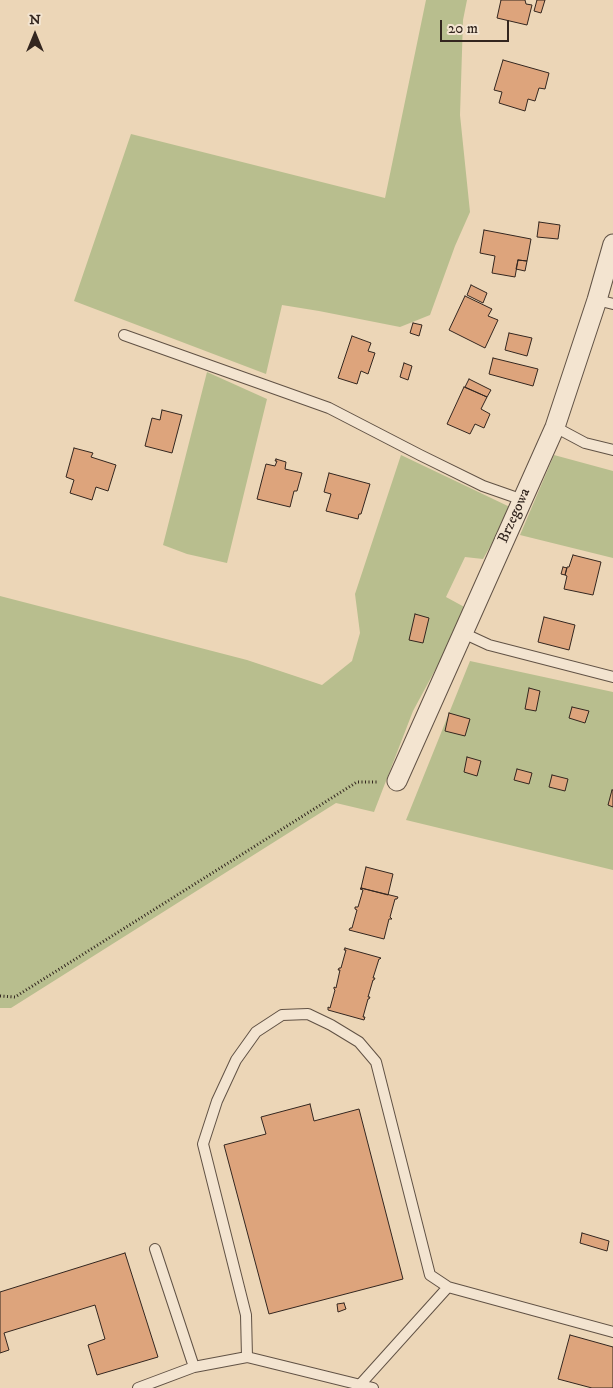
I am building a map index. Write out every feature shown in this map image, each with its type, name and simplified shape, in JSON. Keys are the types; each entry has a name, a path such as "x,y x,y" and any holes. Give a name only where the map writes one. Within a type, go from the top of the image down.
{"street":[{"name":"Brzegowa","path":"397,781 555,427 605,302 613,244"}],"lane":[{"path":"124,335 329,408 484,486 522,500"},
{"path":"555,427 585,443 613,450"},
{"path":"463,633 489,645 613,677"},
{"path":"247,1356 246,1315 203,1144 218,1101 236,1060 256,1032 282,1015 308,1014 331,1025 359,1042 376,1062 430,1275 448,1288 613,1332"},
{"path":"155,1249 194,1367"},
{"path":"359,1386 448,1288"},
{"path":"138,1388 194,1367 247,1356 359,1386 373,1388"}],"path":[{"path":"0,996 15,997 357,782 397,781"}],"green space":[{"path":"426,0 467,0 463,20 460,115 470,212 455,246 430,315 400,327 282,305 266,374 74,301 131,134 385,198"},
{"path":"207,372 267,399 227,563 187,554 163,545"},
{"path":"401,455 512,508 483,559 465,557 446,597 468,609 413,711 374,812 336,803 11,1008 0,1008 0,596 247,660 322,685 352,661 360,633 355,594"},
{"path":"554,455 613,471 613,558 520,535"},
{"path":"470,661 613,692 613,870 406,820"}],"building":[{"path":"501,0 525,0 526,4 532,5 527,25 497,18"},
{"path":"537,0 545,0 541,13 534,11"},
{"path":"503,60 549,73 545,89 539,88 535,101 528,99 525,111 499,103 502,92 494,90"},
{"path":"539,222 560,225 558,239 537,237"},
{"path":"484,230 531,239 527,261 518,260 515,277 492,273 495,256 480,253"},
{"path":"518,260 527,261 525,271 516,269"},
{"path":"471,285 487,293 483,303 467,295"},
{"path":"465,296 492,309 488,316 498,320 485,348 449,330"},
{"path":"413,323 422,325 419,336 410,333"},
{"path":"509,333 532,338 527,356 505,350"},
{"path":"352,336 371,343 368,351 375,353 368,374 361,371 357,384 338,378"},
{"path":"493,358 538,369 533,386 489,374"},
{"path":"404,363 412,366 408,380 400,377"},
{"path":"469,379 491,390 487,397 465,387"},
{"path":"464,387 487,397 481,409 490,414 484,428 475,424 470,434 447,424"},
{"path":"162,410 182,415 172,453 145,446 152,418 160,420"},
{"path":"74,448 93,453 91,457 116,465 108,491 96,487 92,500 70,493 74,480 66,477"},
{"path":"276,459 286,462 285,469 302,473 297,491 294,491 290,507 257,499 266,464 275,466"},
{"path":"329,473 370,484 358,519 326,511 331,494 324,492"},
{"path":"573,555 601,562 593,595 564,589 567,567 569,567"},
{"path":"563,567 567,568 565,575 561,574"},
{"path":"415,614 429,618 423,643 409,640"},
{"path":"544,617 575,625 569,650 538,642"},
{"path":"529,688 540,691 536,711 525,709"},
{"path":"572,707 589,711 585,723 569,718"},
{"path":"449,713 470,719 465,736 445,731"},
{"path":"467,757 481,761 477,776 464,772"},
{"path":"517,769 532,773 529,784 514,780"},
{"path":"552,775 568,779 565,791 549,787"},
{"path":"613,790 613,807 608,805"},
{"path":"366,867 393,874 388,895 361,888"},
{"path":"361,888 398,897 395,899 390,917 392,919 389,919 384,939 349,930 352,928 357,910 355,907 358,907 363,890"},
{"path":"345,948 381,958 373,978 375,978 368,997 370,997 363,1017 365,1017 364,1020 328,1010 335,990 334,987 336,988 340,970 338,970 341,968"},
{"path":"310,1104 314,1121 359,1109 403,1279 269,1314 224,1145 266,1134 261,1117"},
{"path":"582,1233 609,1241 607,1251 580,1243"},
{"path":"125,1253 158,1357 97,1375 88,1345 105,1339 95,1305 4,1333 9,1350 0,1353 0,1292"},
{"path":"344,1303 346,1309 338,1312 337,1304"},
{"path":"570,1335 613,1347 613,1388 592,1388 558,1379"}]}
